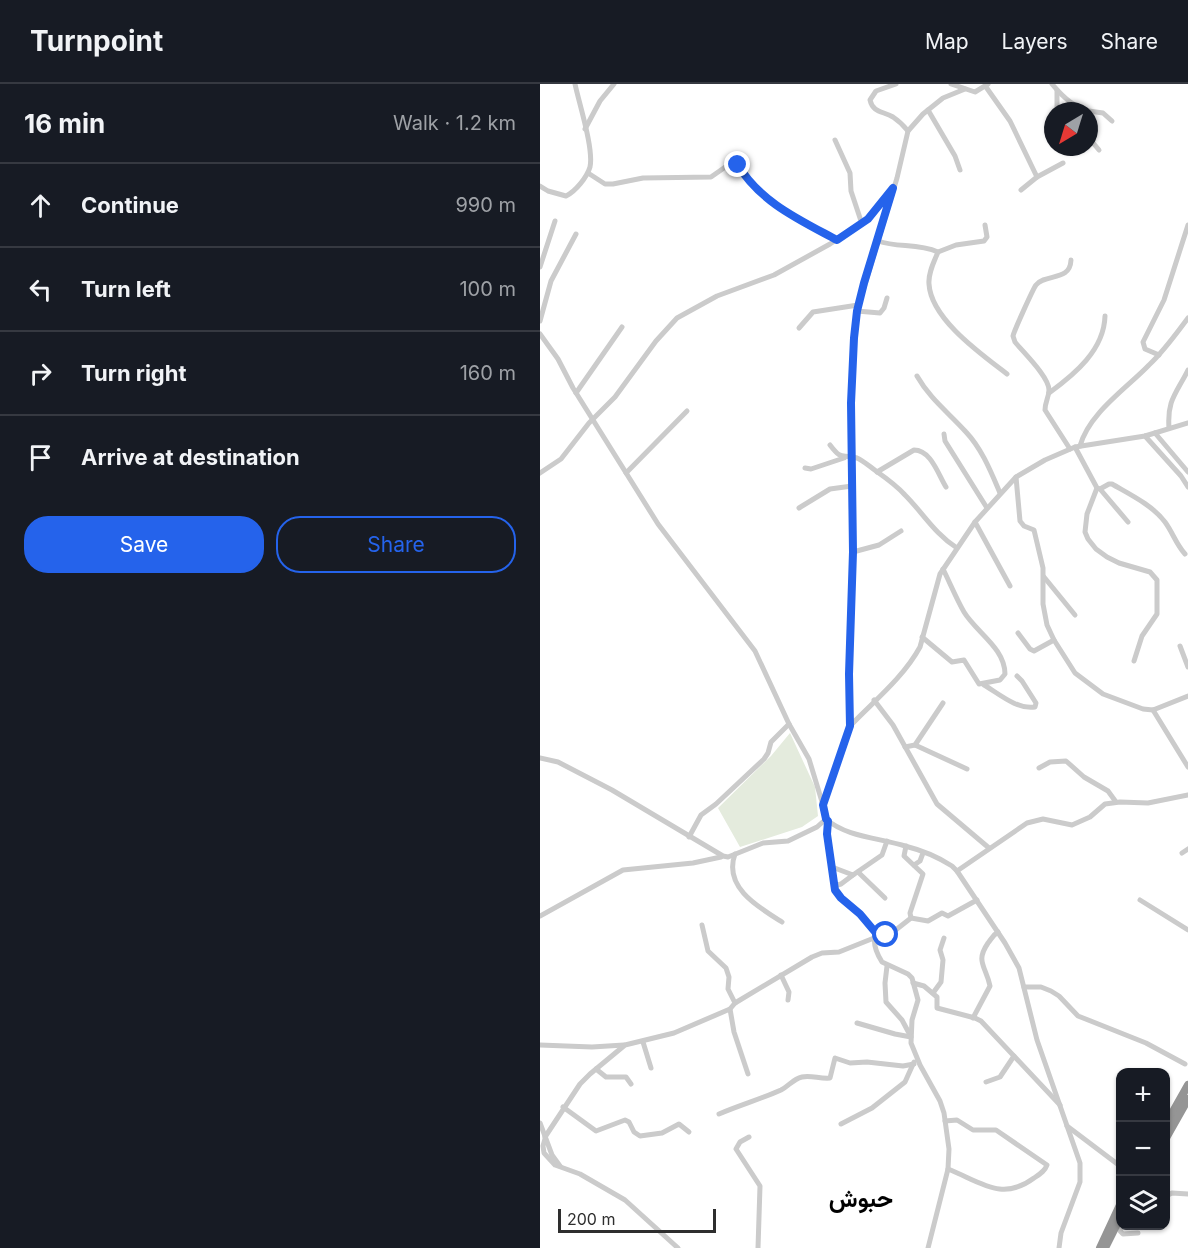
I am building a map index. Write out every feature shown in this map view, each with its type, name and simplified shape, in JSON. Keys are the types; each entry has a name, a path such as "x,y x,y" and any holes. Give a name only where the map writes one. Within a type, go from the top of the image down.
{"highway":[{"path":"1167,1122 1188,1085"},
{"path":"1170,1130 1188,1099"},
{"path":"1100,1248 1116,1214"},
{"path":"1106,1248 1116,1227"}],"street":[{"path":"540,186 566,196 588,173 590,163 585,129 574,84"},
{"path":"585,129 600,101 614,84"},
{"path":"896,84 876,91 870,100 876,111 892,116 908,131"},
{"path":"951,84 975,92 987,86 1010,121 1037,177"},
{"path":"1052,84 1073,102"},
{"path":"823,805 850,726 854,338 858,308 908,131 927,110 947,95 965,89"},
{"path":"1057,90 1057,102"},
{"path":"927,110 955,156 960,170"},
{"path":"1098,112 1103,113 1112,121"},
{"path":"835,140 850,173 851,191 862,224"},
{"path":"588,173 609,184 644,178 710,178 735,162 750,182 772,201 801,221 837,240"},
{"path":"1021,190 1037,177 1063,163"},
{"path":"540,473 561,459 593,419 615,397 666,328 677,318 717,296 774,275 837,240 868,219 893,188"},
{"path":"540,267 555,221"},
{"path":"878,241 890,244 920,245 938,252 956,245 986,240 985,225"},
{"path":"1159,355 1145,349 1143,342 1164,300 1188,225"},
{"path":"540,321 551,280 576,234"},
{"path":"938,252 931,270 929,284 935,305 962,337 1007,374"},
{"path":"1049,393 1045,379 1015,342 1013,334 1035,286 1042,280 1058,277 1068,271 1071,260"},
{"path":"799,328 813,312 858,308 881,313 887,298"},
{"path":"1105,316 1104,332 1097,347 1077,369 1049,393 1045,410 1075,447 1099,488 1128,522"},
{"path":"1075,447 1103,409 1159,355 1188,318"},
{"path":"576,393 622,327"},
{"path":"540,334 658,524 755,651 789,724 809,759 827,820 834,886 841,898 860,914 875,935 879,958 887,966 908,974 913,983 918,1000 912,1020 911,1043 915,1061 940,1101 949,1149 948,1170 928,1248"},
{"path":"1169,428 1168,411 1171,401 1188,370"},
{"path":"917,376 936,403 967,433 982,455 1000,494"},
{"path":"626,473 687,411"},
{"path":"850,726 904,671 920,647 936,583 943,569 975,522 1016,477 1045,460 1075,447 1145,436 1188,423"},
{"path":"1155,433 1188,471"},
{"path":"944,434 945,441 987,508"},
{"path":"1145,436 1188,487"},
{"path":"830,445 837,454 844,458"},
{"path":"877,471 914,450 920,450 928,457 946,487"},
{"path":"804,468 811,469 828,465 844,458 852,457 862,460 904,494 933,529 957,548"},
{"path":"1016,477 1020,521 1035,532 1044,577 1044,610 1054,640 1065,659 1080,678 1103,694 1135,706 1153,710 1188,696"},
{"path":"1134,661 1142,636 1157,614 1157,580 1150,572 1107,557 1088,539 1085,532 1087,514 1099,488 1112,484 1152,508 1164,521 1177,545 1185,554"},
{"path":"799,508 830,489 852,486"},
{"path":"975,522 1010,586"},
{"path":"853,552 879,545 901,531"},
{"path":"943,569 965,614 992,644 1005,668 1003,678 984,685"},
{"path":"1044,577 1075,615"},
{"path":"1018,633 1032,650 1040,649 1054,640"},
{"path":"922,637 952,662 964,660 975,681 1018,705 1035,707 1036,703 1017,676"},
{"path":"1180,646 1188,667"},
{"path":"874,700 893,725 937,804 989,848"},
{"path":"915,745 943,703"},
{"path":"1153,710 1188,767"},
{"path":"689,837 701,816 764,759 771,742 789,724"},
{"path":"905,747 915,745 967,769"},
{"path":"540,758 558,762 593,780 723,856"},
{"path":"1039,768 1050,762 1066,761 1084,777 1108,791 1116,802"},
{"path":"957,871 1027,823 1043,819 1072,825 1090,817 1105,804 1148,803 1188,795"},
{"path":"827,820 848,831 906,846 946,862 957,871 977,900 1019,968 1034,1029 1080,1163 1081,1173 1077,1194 1061,1233 1059,1248"},
{"path":"540,916 623,870 728,857 763,843 788,841 827,820"},
{"path":"834,886 841,884 882,855 887,841"},
{"path":"906,846 904,856 923,874 909,913 911,918"},
{"path":"1182,853 1188,849"},
{"path":"914,865 920,861 923,853"},
{"path":"735,854 731,864 732,873 745,894 752,902 782,922"},
{"path":"832,867 855,874 885,898"},
{"path":"911,918 928,921 942,913 948,916 977,900"},
{"path":"1140,900 1188,930"},
{"path":"540,1045 592,1047 626,1045 674,1033 730,1009 735,1003 812,957 822,953 839,952 875,935 888,936 911,918"},
{"path":"702,925 708,951 726,968 729,977 728,989 735,1003"},
{"path":"973,1018 990,986 981,959 982,952 998,932"},
{"path":"933,993 941,982 943,960 940,950 944,938"},
{"path":"887,966 886,1002 902,1020 911,1036"},
{"path":"781,975 789,992 788,1000"},
{"path":"913,983 924,986 938,997 938,1008 981,1022 1061,1106"},
{"path":"1024,987 1041,987 1051,991 1078,1016 1146,1043 1185,1064"},
{"path":"730,1009 734,1032 748,1074"},
{"path":"857,1023 895,1034 911,1036"},
{"path":"644,1042 651,1068"},
{"path":"626,1045 580,1084 563,1107 545,1138 543,1146 551,1161 580,1174 625,1200 678,1248"},
{"path":"986,1082 999,1077 1014,1056"},
{"path":"719,1114 750,1104 757,1098 782,1089 793,1080 810,1076 830,1078 835,1058 850,1063 903,1065 915,1061"},
{"path":"841,1124 872,1108 905,1082 915,1061"},
{"path":"596,1069 606,1077 626,1077 631,1084"},
{"path":"563,1107 596,1131 625,1120 639,1136 662,1133 679,1124 688,1132"},
{"path":"945,1121 957,1120 974,1130 996,1130 1047,1165 1021,1187 1004,1191 948,1170"},
{"path":"540,1122 545,1138"},
{"path":"1067,1126 1116,1163"},
{"path":"749,1137 740,1142 736,1149 760,1186 758,1248"},
{"path":"540,1159 547,1150"},
{"path":"1170,1194 1188,1194"},
{"path":"1120,1230 1123,1234 1138,1233"}],"shaded area":[{"path":"790,733 815,787 818,816 802,827 740,847 718,808 771,756"}],"district":[{"name":"حبوش","path":"861,1198"}],"route":[{"path":"738,165 762,194 801,221 837,240 868,219 893,188 864,283 855,324 851,403 853,552 849,674 850,726 823,805 828,821 827,834 836,893 860,914 876,933 886,935"}]}
